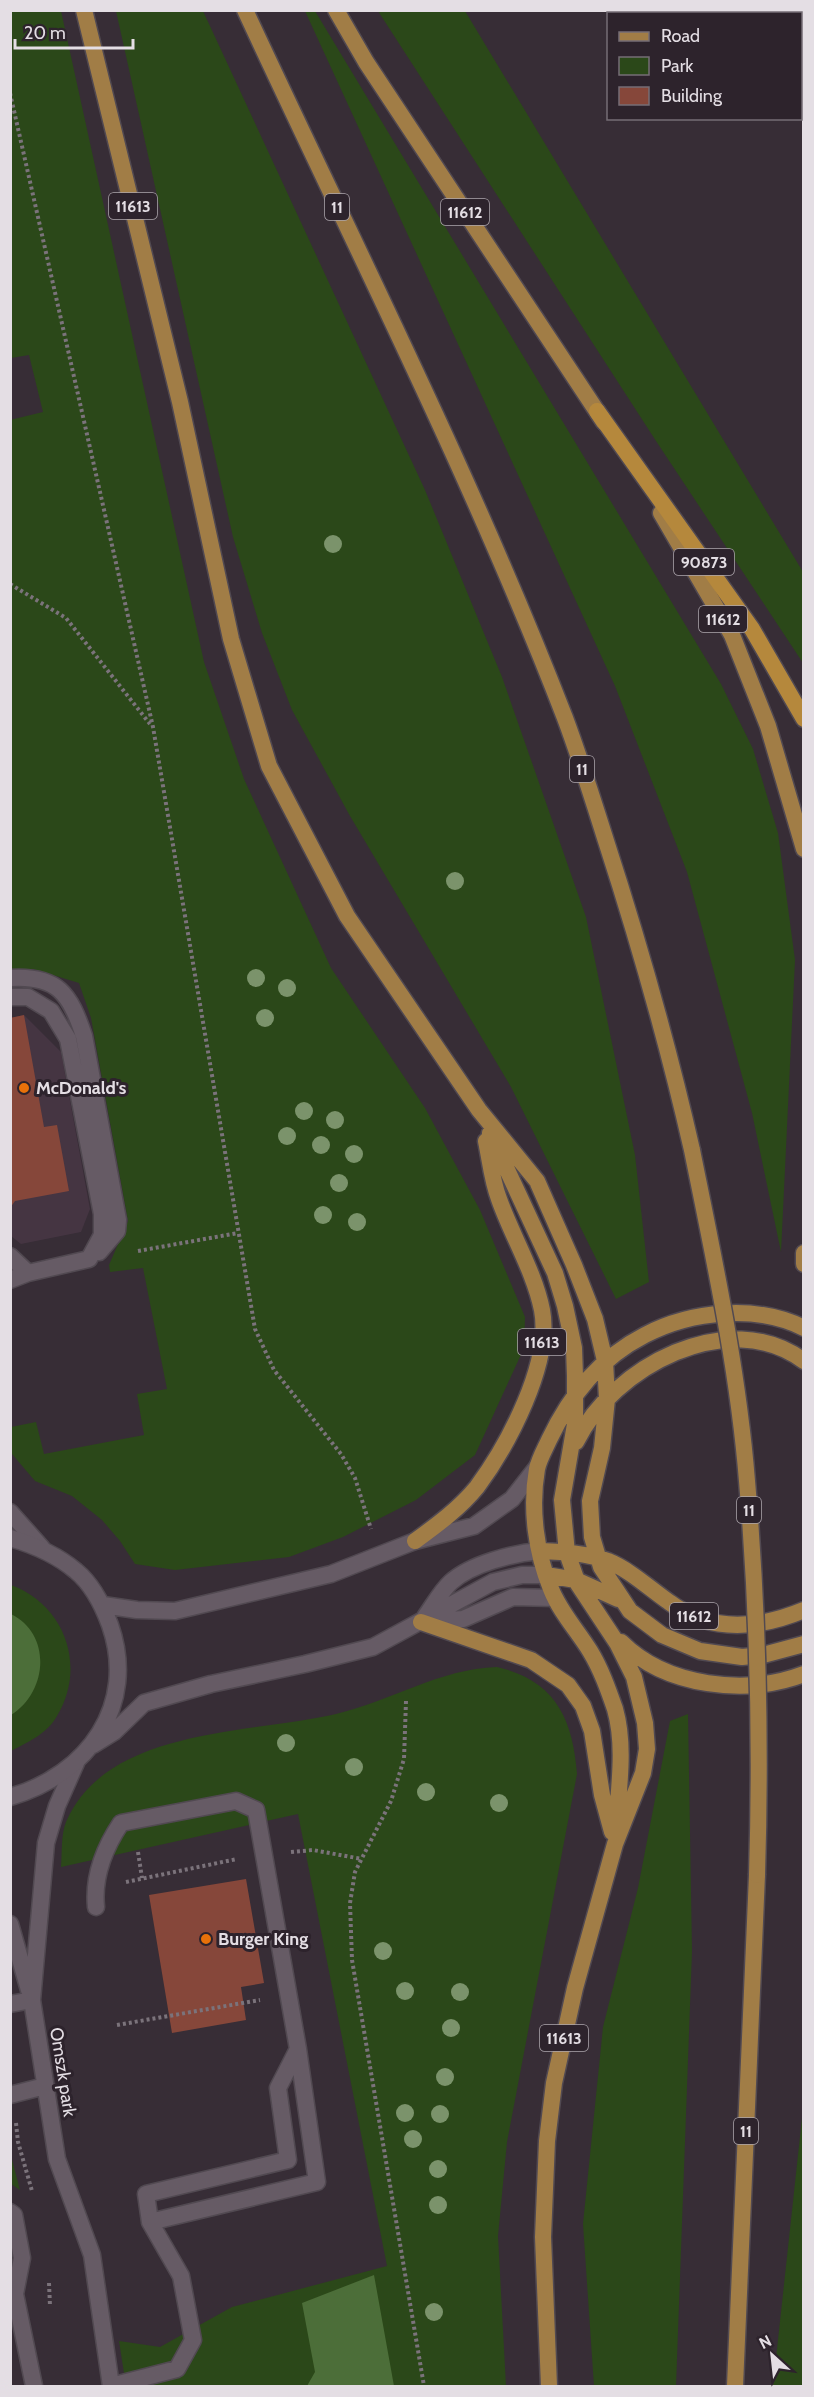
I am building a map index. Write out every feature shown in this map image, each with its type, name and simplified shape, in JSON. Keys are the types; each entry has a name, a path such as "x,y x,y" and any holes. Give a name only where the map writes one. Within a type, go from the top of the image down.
{"highway":[{"name":"90873","path":"597,411 752,629 804,719"}],"main road":[{"name":"11613","path":"84,10 180,402 231,639 269,765 348,916 479,1110 537,1181 586,1293 605,1361"},
{"name":"11","path":"245,10 430,404 524,617 562,711 637,937 674,1072 692,1150 733,1368 747,1481 759,1791 735,2386"},
{"name":"11612","path":"336,10 366,62 597,411 683,549 732,635 768,726 804,849"},
{"name":"11613","path":"479,1110 555,1273 574,1348 574,1394"},
{"name":"11613","path":"416,1541 456,1509 477,1487 508,1439 541,1350 544,1323 542,1309 523,1255 498,1197 479,1110"},
{"path":"804,1253 804,1264"},
{"path":"804,1328 756,1314 708,1315 686,1319 652,1331 605,1361 574,1394 537,1467 534,1517 546,1575 555,1598 589,1610 640,1658 656,1667 705,1682 750,1685 789,1680 804,1674"},
{"path":"569,1459 583,1427 624,1381 650,1364 691,1346 743,1341 773,1346 804,1361"},
{"name":"11612","path":"605,1361 607,1399 602,1448 590,1501 592,1537 598,1558 624,1604"},
{"path":"574,1394 575,1424 562,1508 567,1553 576,1580 606,1627"},
{"name":"11612","path":"540,1551 598,1558 627,1571 683,1611 716,1624 743,1626 762,1623 804,1610"},
{"name":"11612","path":"546,1575 576,1580 609,1593 647,1625 700,1652 752,1656 789,1650 804,1644"},
{"name":"11613","path":"555,1598 589,1650 615,1711 620,1733 621,1754 615,1844"},
{"path":"421,1622 525,1657 545,1667 568,1685 583,1706 592,1731 602,1795 615,1844"},
{"name":"11613","path":"549,2386 543,2238 554,2083 575,1988 615,1844 640,1784 647,1749 645,1723 634,1677 606,1627"}],"street":[{"path":"10,978 30,977 47,980 62,991 75,1010 84,1036 118,1220 117,1231 106,1246 88,1259 28,1273 10,1280"},
{"path":"10,997 28,997 51,1011 68,1039 102,1214 102,1235 88,1259"},
{"path":"10,1256 28,1273"},
{"path":"103,1605 137,1610 175,1611 330,1574 416,1541 456,1533 494,1514 512,1499 537,1467"},
{"path":"10,1512 42,1548 77,1571 103,1605 116,1641 117,1682 109,1715 93,1745"},
{"path":"10,1538 42,1548"},
{"path":"421,1622 450,1582 504,1557 540,1551"},
{"path":"10,1797 33,1790 56,1779 93,1745 114,1732 144,1703 210,1684 373,1647 493,1582 522,1575 546,1575"},
{"path":"421,1622 463,1619 513,1597 555,1598"},
{"name":"Omszk park","path":"76,1763 57,1806 46,1843 32,2000 57,2159 92,2255 111,2386"},
{"path":"96,1907 94,1888 109,1841 121,1823 236,1801 256,1810 298,2049 317,2182 150,2222"},
{"path":"10,1924 32,2000 10,2004"},
{"path":"111,2386 177,2369 193,2340 181,2276 150,2222 146,2194 288,2160 278,2088 298,2049"},
{"path":"10,2095 45,2086"},
{"path":"10,2211 14,2216 22,2258 15,2294 34,2386"}],"path":[{"path":"10,93 153,727 255,1329 274,1370 341,1454 355,1478 371,1530"},
{"path":"10,584 66,618 153,727"},
{"path":"88,1259 238,1233"},
{"path":"406,1701 404,1759 391,1801 355,1872 350,1903 352,1959 424,2386"},
{"path":"94,1888 264,1854 313,1850 362,1859"},
{"path":"117,2025 260,2000"},
{"path":"49,2281 50,2313"}],"shaded area":[{"path":"24,1015 61,1052 90,1209 81,1232 21,1244 11,1236 11,1018"}],"green space":[{"path":"11,11 61,11 204,662 244,779 331,968 425,1108 480,1210 525,1317 524,1348 475,1455 416,1500 343,1537 289,1557 175,1570 135,1564 120,1541 102,1520 72,1496 35,1481 12,1454 11,1427 36,1422 44,1454 144,1435 137,1394 167,1389 143,1268 110,1272 109,1265 128,1221 91,1018 79,983 33,969 11,970 10,420 43,412 29,355 11,358"},
{"path":"116,11 203,11 425,490 502,677 586,917 635,1155 649,1282 616,1299 511,1087 350,816 292,710 262,633 233,537"},
{"path":"305,11 315,11 721,684 753,749 778,833 795,960 781,1252 752,1113 687,872 615,686"},
{"path":"378,11 465,11 803,572 803,663 656,441"},
{"path":"11,1585 30,1594 57,1622 66,1639 70,1658 70,1677 66,1697 53,1722 37,1737 11,1751"},
{"path":"11,1614 25,1623 34,1636 39,1649 40,1664 38,1679 32,1693 11,1715"},
{"path":"497,1667 533,1681 547,1692 557,1705 571,1736 577,1774 507,2142 498,2236 506,2386 126,2386 119,2341 160,2347 232,2307 387,2266 298,1814 61,1867 62,1838 66,1822 86,1791 114,1768 147,1751 184,1740 224,1732 336,1714 455,1673"},
{"path":"688,1714 692,1951 676,2386 594,2386 583,2224 603,2027 638,1888 670,1721"},
{"path":"803,2109 803,2386 773,2386"},
{"path":"11,2156 20,2190 11,2184"},
{"path":"374,2275 394,2386 307,2386 315,2372 302,2303"}],"building":[{"name":"McDonald's","path":"24,1015 44,1127 57,1125 69,1191 15,1201 10,1208 10,1018"},
{"name":"Burger King","path":"246,1879 264,1983 241,1987 246,2020 172,2033 149,1895"}],"place":[{"name":"McDonald's","path":"24,1088"},
{"name":"Burger King","path":"206,1939"}]}
